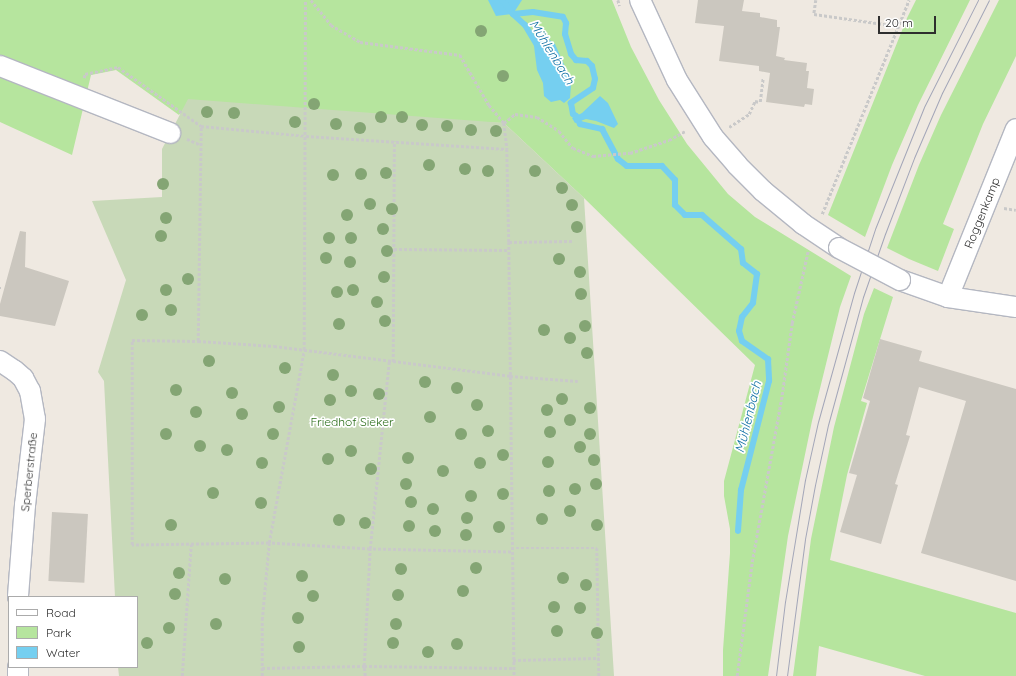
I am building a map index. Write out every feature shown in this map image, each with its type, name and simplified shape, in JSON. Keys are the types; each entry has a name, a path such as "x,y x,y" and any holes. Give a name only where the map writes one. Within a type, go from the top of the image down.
{"street":[{"path":"640,0 677,80 713,137 737,165 763,191 803,224 839,248 900,280 948,297 1016,307"},
{"path":"0,66 76,97 170,132"},
{"name":"Roggenkamp","path":"948,297 1016,130"},
{"name":"Sperberstraße","path":"0,361 15,371 26,384 34,404 35,419 25,505 18,596"}],"path":[{"path":"262,676 262,620 269,543 304,350 306,136 305,0"},
{"path":"311,0 331,25 360,42 460,55 489,105 504,123 507,149 509,242 511,552 514,676"},
{"path":"816,0 814,14 897,26"},
{"path":"820,218 897,26 909,0"},
{"path":"76,97 85,74 118,67 201,126 306,136 507,149"},
{"path":"730,134 726,129 750,114 755,101 760,102 763,78"},
{"path":"504,123 514,114 537,117 559,131 573,148 593,156 630,153 669,140 686,131"},
{"path":"198,340 201,126"},
{"path":"393,362 394,141"},
{"path":"509,242 572,241"},
{"path":"737,676 752,562 782,395 792,323 810,244"},
{"path":"394,248 508,250"},
{"path":"511,552 370,549 269,543 132,545 132,340 198,340 304,350 510,376 578,381"},
{"path":"365,676 364,666 370,549 389,361"},
{"path":"182,676 191,544"},
{"path":"511,548 597,548 599,676"},
{"path":"513,660 599,658"},
{"path":"262,668 364,666 514,668"}],"green space":[{"path":"0,0 612,0 631,47 659,100 687,144 728,194 755,217 851,276 840,307 812,421 788,536 768,676 723,676 723,650 730,553 730,529 724,496 724,481 755,365 584,198 504,123 181,112 179,115 116,70 91,75 72,155 0,122"},
{"path":"916,0 970,0 918,105 892,165 865,237 828,215 907,18"},
{"path":"999,0 1016,0 1016,56 983,124 943,224 954,229 938,271 887,248 919,165 941,115"},
{"name":"Friedhof Sieker","path":"188,99 504,123 584,198 614,676 119,676 118,668 138,668 138,596 115,596 104,381 98,372 126,280 92,201 162,197 162,149"},
{"path":"874,288 893,297 861,401 867,403 847,475 830,560 1016,613 1016,676 925,676 819,646 816,676 793,676 811,539 834,427 864,314"}],"water":[{"path":"488,0 522,0 513,14 496,16"},
{"path":"538,31 555,44 566,69 571,85 570,98 564,103 560,100 551,102 544,96 543,83 537,70 533,38"},
{"path":"600,96 608,103 618,124 614,128 586,119 575,123 572,118 582,113"}],"building":[{"path":"698,0 744,0 742,11 760,13 760,17 777,20 777,27 780,27 776,56 785,58 784,60 807,63 806,71 809,71 807,88 814,89 812,105 805,104 804,107 766,102 770,73 759,71 759,66 719,61 724,26 695,23"},
{"path":"20,231 26,232 25,267 69,281 55,326 0,316 0,304"},
{"path":"880,339 922,351 919,361 1016,389 1016,581 921,553 966,401 919,387 906,435 910,436 895,484 898,485 881,544 840,532 857,475 849,473 870,401 863,398"},
{"path":"52,512 88,514 84,583 48,581"}],"waterway":[{"name":"Mühlenbach","path":"502,0 513,14 533,12 563,17 566,23 565,34 571,54 576,60 587,61 592,66 595,79 593,88 571,103 573,114 576,116 580,124 602,129 618,159 627,166 662,166 675,180 675,205 685,215 702,215 741,249 743,263 757,274 753,303 742,317 739,331 742,341 768,359 769,381 741,490 738,531"},
{"name":"Mühlenbach","path":"513,14 525,25 537,45"}],"tram line":[{"path":"776,676 785,602 805,480 818,422 854,293 875,229 924,107 978,0"},
{"path":"787,676 805,539 815,485 828,425 863,297 914,158 942,93 989,0"}]}
